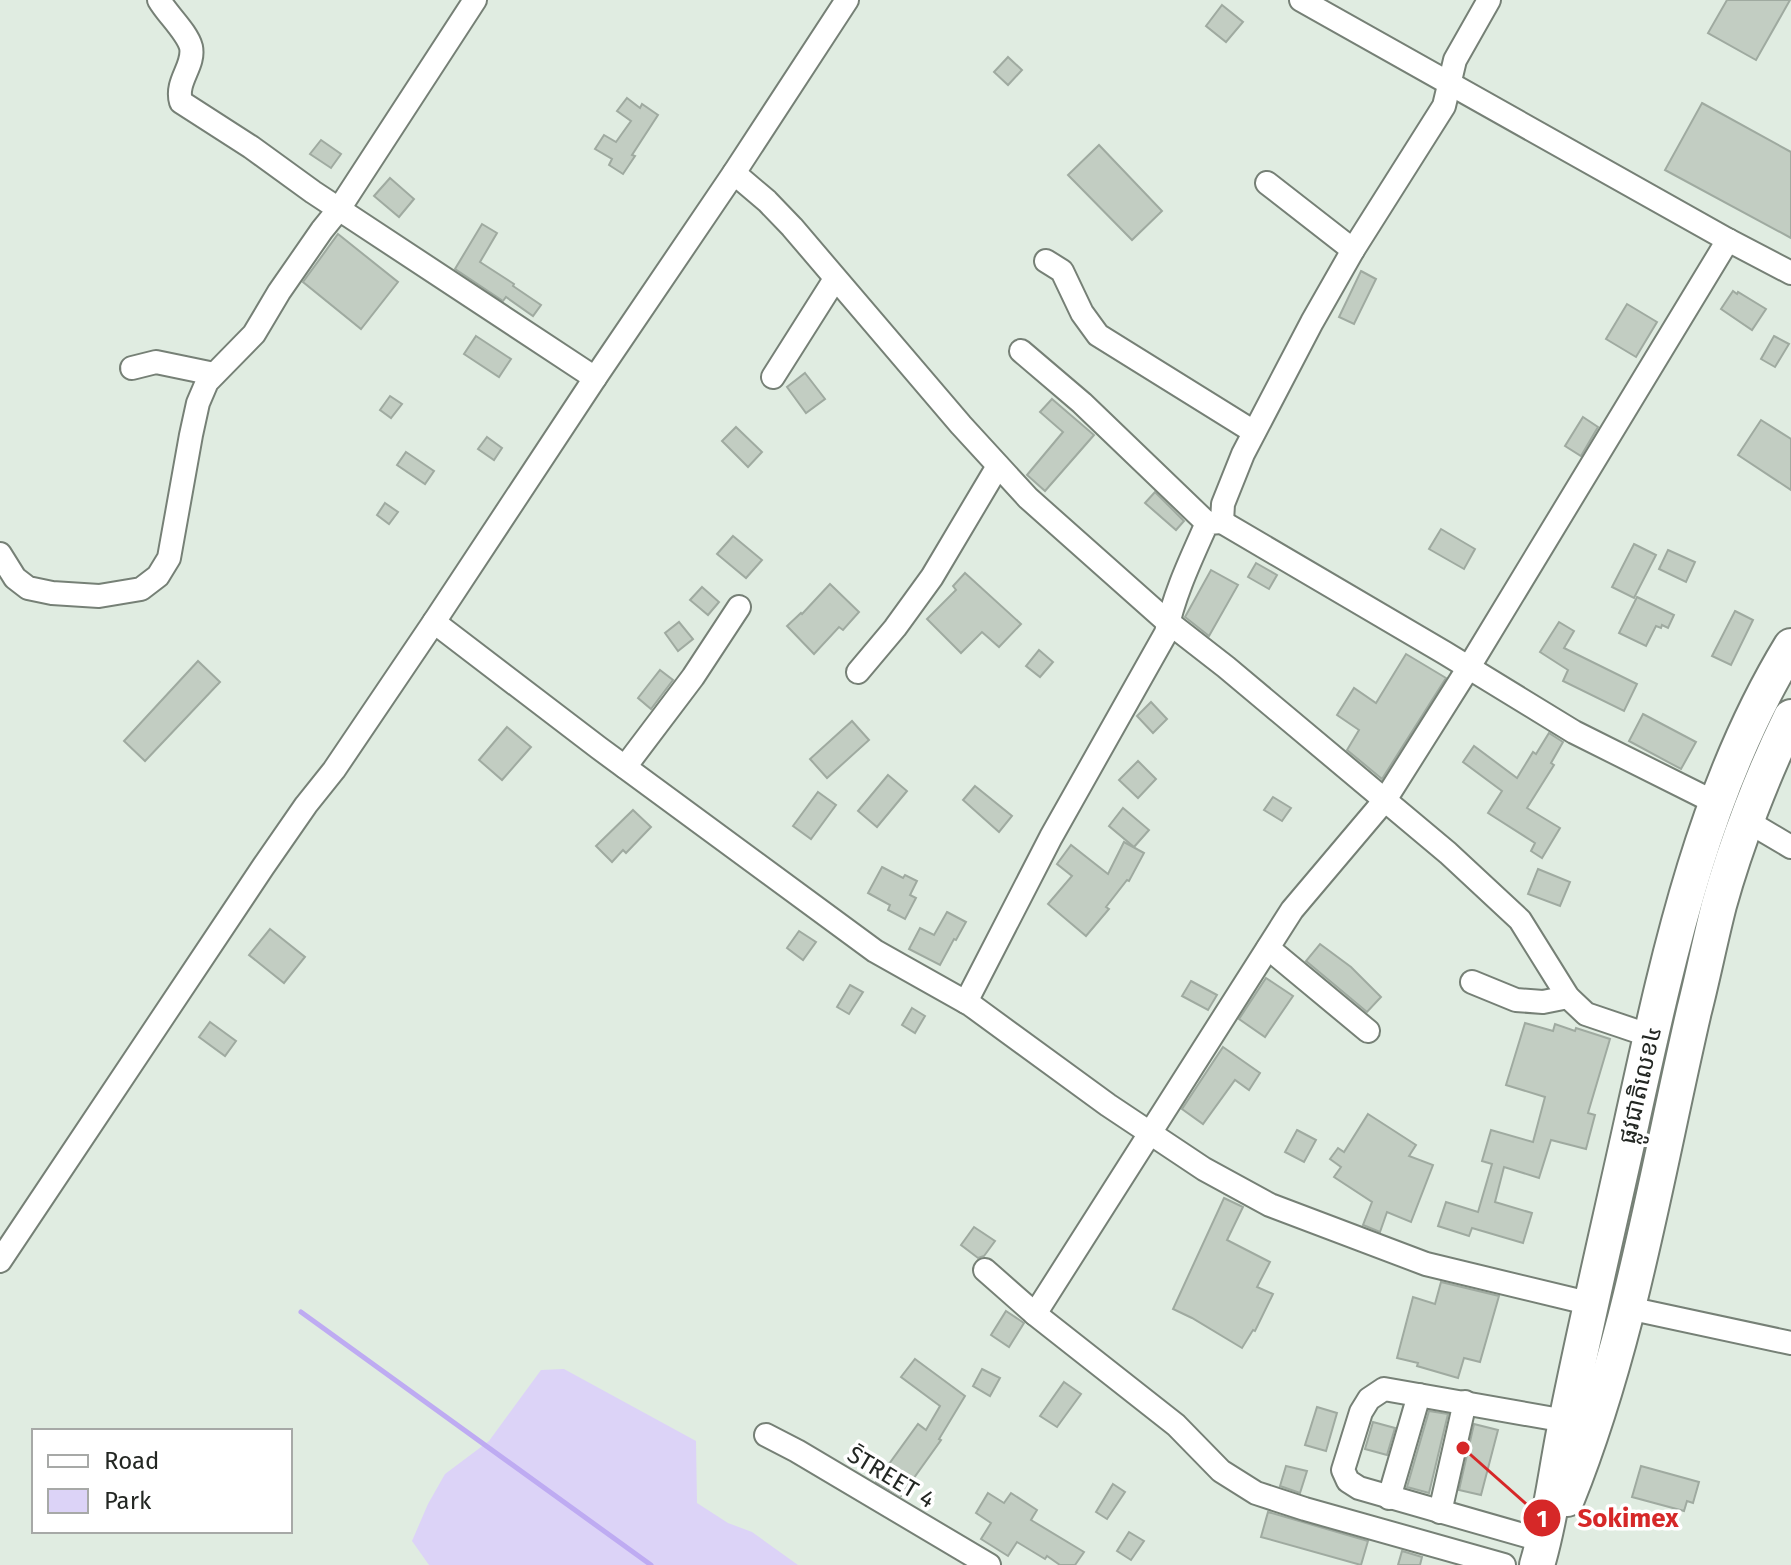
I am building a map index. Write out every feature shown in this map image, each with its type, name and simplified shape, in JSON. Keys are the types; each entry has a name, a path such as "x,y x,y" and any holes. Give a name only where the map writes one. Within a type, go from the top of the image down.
{"highway":[{"name":"ផ្លូវជាតិលេខ៤","path":"1540,1553 1651,1036 1686,892 1716,803 1751,721 1791,646"},
{"name":"ផ្លូវជាតិលេខ៤","path":"1540,1553 1587,1448 1609,1380 1720,903 1747,821 1791,717"}],"street":[{"path":"159,0 191,48 191,58 180,84 181,102 595,378"},
{"path":"0,554 15,578 28,588 52,593 99,596 141,589 158,576 169,558 198,403 207,382 254,334 475,0"},
{"path":"0,1261 263,867 334,770 434,622 847,0"},
{"path":"1301,0 1791,273"},
{"path":"966,1002 1051,837 1166,633 1181,584 1215,523 1254,432 1353,250 1444,106 1455,60 1489,0"},
{"path":"734,173 792,227 1028,498 1168,622 1448,853 1520,920 1568,997 1586,1014 1651,1036"},
{"path":"1267,183 1353,250"},
{"path":"1035,1314 1292,910 1385,800 1728,240"},
{"path":"1046,261 1062,271 1082,313 1098,335 1254,432"},
{"path":"773,377 835,279"},
{"path":"1021,351 1215,523 1469,667 1574,732 1716,803"},
{"path":"132,368 156,362 214,374"},
{"path":"858,672 932,577 998,466"},
{"path":"625,767 693,677 739,607"},
{"path":"434,622 875,951 966,1002 1204,1169 1270,1205 1426,1264 1592,1304"},
{"path":"1747,821 1791,847"},
{"path":"1268,948 1368,1031"},
{"path":"1472,982 1516,1000 1543,1002 1568,997"},
{"path":"985,1270 1035,1314 1176,1425 1221,1471 1256,1493 1504,1565"},
{"path":"1628,1308 1791,1343"},
{"path":"1540,1553 1440,1512 1359,1488 1348,1481 1343,1470 1361,1412 1369,1399 1384,1389 1566,1421"},
{"path":"1389,1498 1419,1395"},
{"path":"1440,1512 1465,1402"},
{"name":"S̄TREET 4","path":"766,1435 989,1565"}],"green space":[{"path":"564,1369 696,1441 697,1503 728,1523 752,1532 798,1565 429,1565 412,1541 445,1474 489,1441 541,1370"}],"building":[{"path":"1727,0 1790,0 1756,60 1708,33"},
{"path":"1222,5 1243,22 1226,42 1206,26"},
{"path":"1008,57 1022,70 1008,85 994,72"},
{"path":"627,98 640,108 642,104 658,115 623,174 609,165 612,159 595,149 604,135 616,142 631,121 617,111"},
{"path":"1702,103 1791,152 1791,238 1665,170"},
{"path":"321,140 341,154 331,168 310,154"},
{"path":"1099,145 1162,211 1132,240 1068,175"},
{"path":"390,178 414,199 399,217 374,196"},
{"path":"482,224 497,233 480,262 541,305 533,316 506,297 503,301 455,269"},
{"path":"338,234 398,282 361,329 303,282"},
{"path":"1361,271 1376,279 1354,324 1339,317"},
{"path":"1733,291 1766,309 1752,330 1721,309"},
{"path":"1627,304 1657,322 1636,357 1606,339"},
{"path":"476,336 511,359 499,377 464,354"},
{"path":"1774,336 1789,344 1775,367 1761,359"},
{"path":"805,373 825,399 806,413 787,387"},
{"path":"390,396 402,404 391,418 380,410"},
{"path":"1052,399 1094,435 1045,491 1027,475 1063,432 1040,412"},
{"path":"1583,417 1598,427 1581,456 1565,446"},
{"path":"1761,420 1791,439 1791,490 1738,455"},
{"path":"736,427 762,452 748,467 722,441"},
{"path":"487,437 502,448 494,460 478,449"},
{"path":"406,452 434,471 425,484 397,465"},
{"path":"1155,492 1184,521 1176,530 1145,503"},
{"path":"385,503 398,512 389,524 377,515"},
{"path":"1441,529 1475,549 1464,569 1429,549"},
{"path":"733,536 762,560 746,578 717,554"},
{"path":"1634,544 1656,555 1634,598 1612,587"},
{"path":"1668,550 1695,562 1686,582 1659,569"},
{"path":"1256,563 1277,575 1269,589 1248,577"},
{"path":"1211,570 1238,585 1209,636 1185,617"},
{"path":"965,573 1021,624 999,647 982,632 961,653 927,619 956,590 953,586"},
{"path":"830,584 859,612 843,630 839,627 814,654 787,626"},
{"path":"702,587 719,602 708,615 690,600"},
{"path":"1637,597 1674,615 1668,628 1656,626 1646,646 1619,633"},
{"path":"1735,611 1753,620 1731,665 1712,656"},
{"path":"679,622 693,639 678,651 665,633"},
{"path":"1559,622 1574,631 1564,648 1637,684 1624,711 1563,681 1568,670 1540,652"},
{"path":"1039,650 1053,662 1040,677 1026,666"},
{"path":"1406,654 1446,678 1382,779 1347,750 1359,730 1337,715 1354,688 1376,703"},
{"path":"198,661 220,682 145,761 124,741"},
{"path":"660,670 673,680 651,709 638,698"},
{"path":"1151,702 1167,719 1153,733 1137,716"},
{"path":"1643,714 1696,742 1681,769 1629,741"},
{"path":"852,721 869,740 827,778 810,759"},
{"path":"507,727 531,747 502,780 479,760"},
{"path":"1549,733 1563,742 1551,763 1554,765 1527,808 1560,828 1542,858 1531,851 1535,843 1488,813 1502,791 1463,762 1474,746 1517,778"},
{"path":"1138,761 1156,779 1138,798 1119,780"},
{"path":"888,775 907,791 877,827 858,811"},
{"path":"975,786 1012,816 999,832 963,800"},
{"path":"818,792 836,805 811,839 793,826"},
{"path":"1273,797 1291,808 1282,821 1264,810"},
{"path":"1123,808 1149,830 1134,847 1109,826"},
{"path":"633,810 651,827 626,853 623,850 612,862 596,846"},
{"path":"1124,842 1144,853 1129,881 1086,936 1048,904 1072,876 1057,864 1071,845 1108,874"},
{"path":"882,867 903,878 905,875 917,881 910,895 916,898 905,919 888,910 890,905 868,893"},
{"path":"1538,869 1570,882 1560,906 1528,894"},
{"path":"947,912 966,922 940,965 909,949 920,928 934,935"},
{"path":"270,929 305,957 284,983 249,955"},
{"path":"799,931 816,942 803,960 787,948"},
{"path":"1320,944 1351,967 1381,997 1367,1012 1306,961"},
{"path":"1266,978 1293,996 1265,1037 1239,1019"},
{"path":"1191,981 1217,995 1208,1010 1182,996"},
{"path":"850,985 863,992 849,1014 837,1007"},
{"path":"912,1008 925,1016 915,1033 902,1025"},
{"path":"210,1022 236,1041 225,1056 199,1037"},
{"path":"1525,1023 1553,1031 1555,1024 1610,1039 1588,1113 1595,1115 1586,1149 1551,1140 1539,1178 1504,1167 1495,1202 1532,1213 1523,1243 1472,1228 1469,1236 1438,1226 1446,1202 1478,1212 1492,1164 1482,1161 1491,1130 1533,1142 1545,1097 1506,1085"},
{"path":"1223,1047 1260,1073 1249,1090 1235,1080 1203,1124 1182,1109"},
{"path":"1368,1114 1416,1145 1409,1156 1433,1165 1411,1222 1387,1212 1380,1232 1363,1225 1372,1202 1334,1177 1341,1167 1330,1159 1338,1148 1344,1152"},
{"path":"1297,1130 1316,1140 1304,1162 1285,1152"},
{"path":"1224,1198 1243,1207 1227,1240 1270,1262 1257,1287 1273,1294 1255,1331 1242,1348 1173,1309"},
{"path":"974,1227 995,1241 984,1256 978,1258 961,1245"},
{"path":"1441,1282 1499,1296 1480,1362 1464,1358 1458,1378 1397,1358 1413,1297 1435,1304"},
{"path":"1006,1311 1024,1323 1009,1347 991,1335"},
{"path":"915,1359 965,1396 941,1440 901,1496 876,1482 918,1424 926,1430 940,1406 901,1377"},
{"path":"982,1369 1000,1378 990,1396 973,1386"},
{"path":"1064,1382 1081,1394 1057,1427 1040,1416"},
{"path":"1317,1407 1337,1413 1326,1451 1305,1445"},
{"path":"1429,1411 1448,1414 1429,1493 1407,1487"},
{"path":"1373,1422 1395,1428 1387,1455 1365,1449"},
{"path":"1474,1424 1498,1430 1481,1495 1459,1490"},
{"path":"1286,1466 1307,1471 1300,1493 1280,1486"},
{"path":"1641,1466 1699,1482 1693,1503 1687,1501 1684,1511 1632,1497"},
{"path":"1113,1484 1125,1492 1107,1519 1096,1512"},
{"path":"988,1493 1004,1503 1011,1493 1037,1510 1031,1520 1084,1552 1075,1565 1060,1565 1017,1542 1008,1556 981,1539 991,1523 976,1513"},
{"path":"1268,1512 1368,1541 1361,1565 1261,1537"},
{"path":"1129,1532 1144,1541 1131,1560 1117,1551"},
{"path":"1402,1551 1422,1557 1420,1565 1398,1565"}],"waterway":[{"path":"301,1312 651,1565"}],"place":[{"name":"Sokimex","path":"1463,1448"}]}
